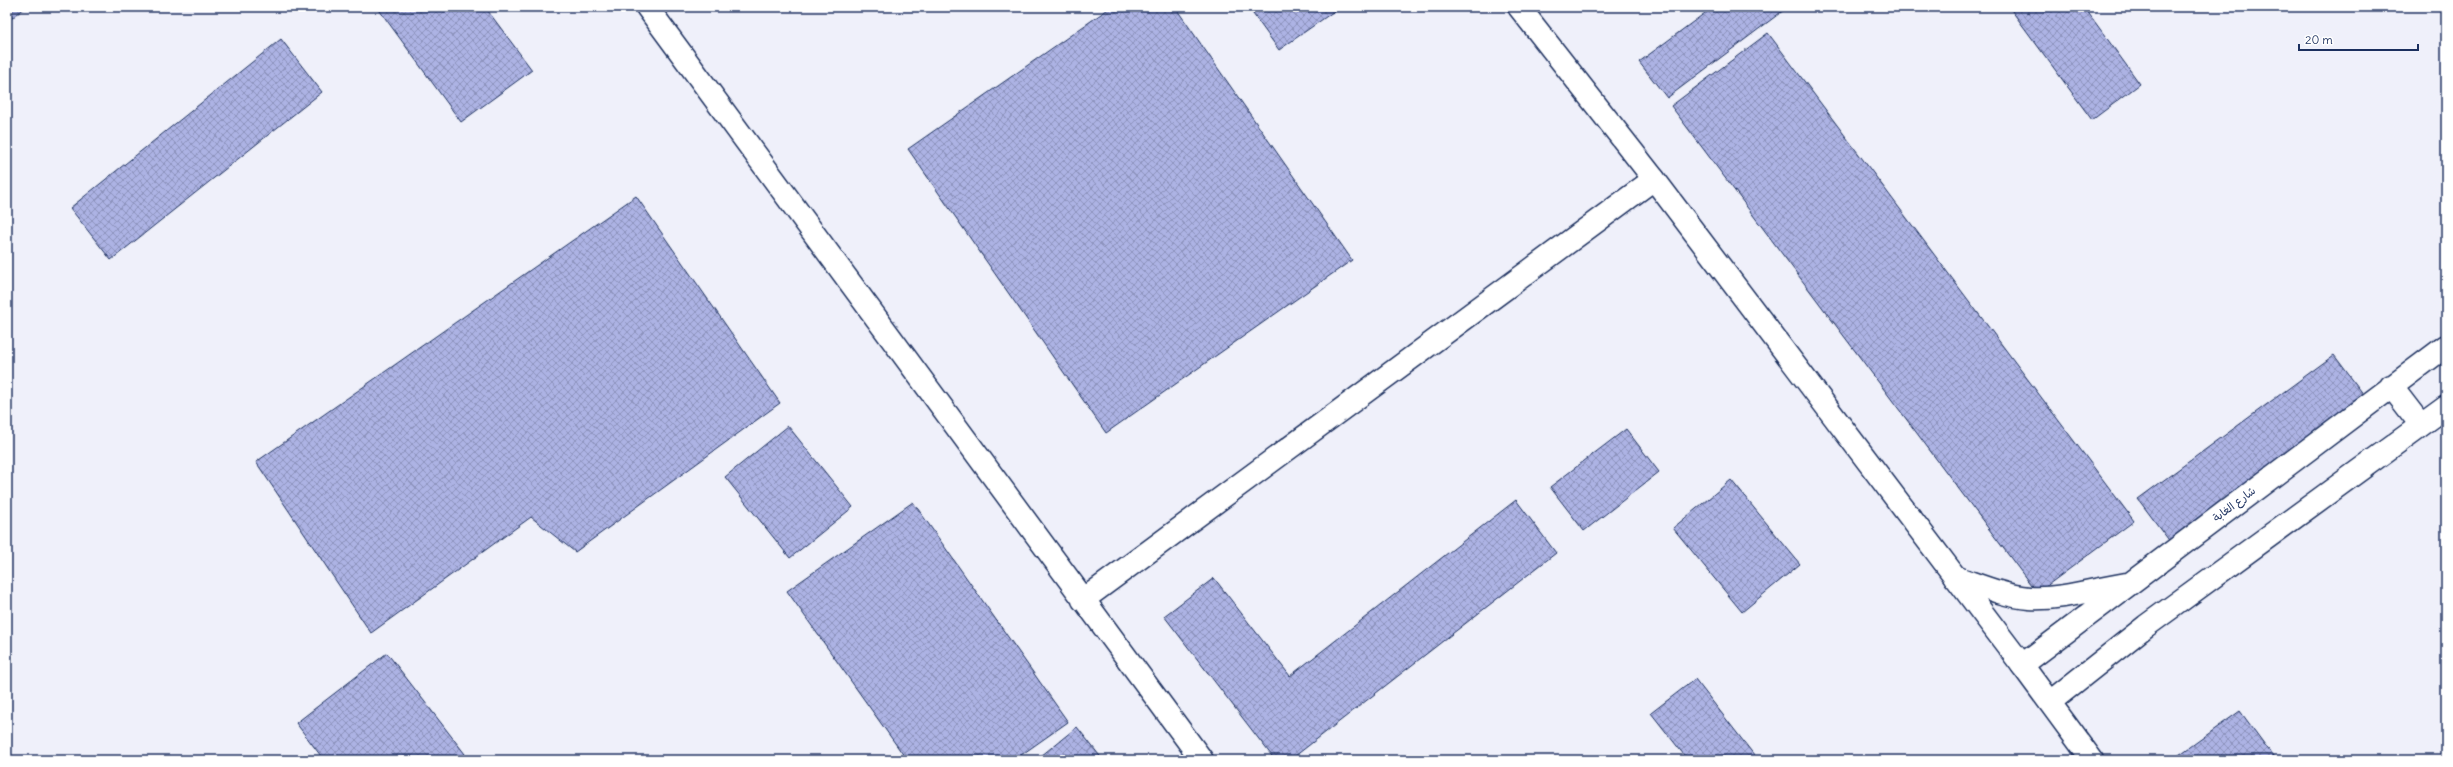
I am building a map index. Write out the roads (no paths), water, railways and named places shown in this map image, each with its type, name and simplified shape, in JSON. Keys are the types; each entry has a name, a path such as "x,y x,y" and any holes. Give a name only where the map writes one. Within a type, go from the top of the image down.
{"street":[{"path":"647,7 1202,760"},
{"path":"1519,7 1654,178 2050,702 2092,760"},
{"path":"1084,600 1654,178"},
{"name":"شارع الغابة","path":"2022,665 2446,346"},
{"path":"2391,386 2421,425"},
{"path":"2050,702 2146,626 2446,407"},
{"path":"1955,577 2007,594 2027,598 2045,598 2129,583"}]}
